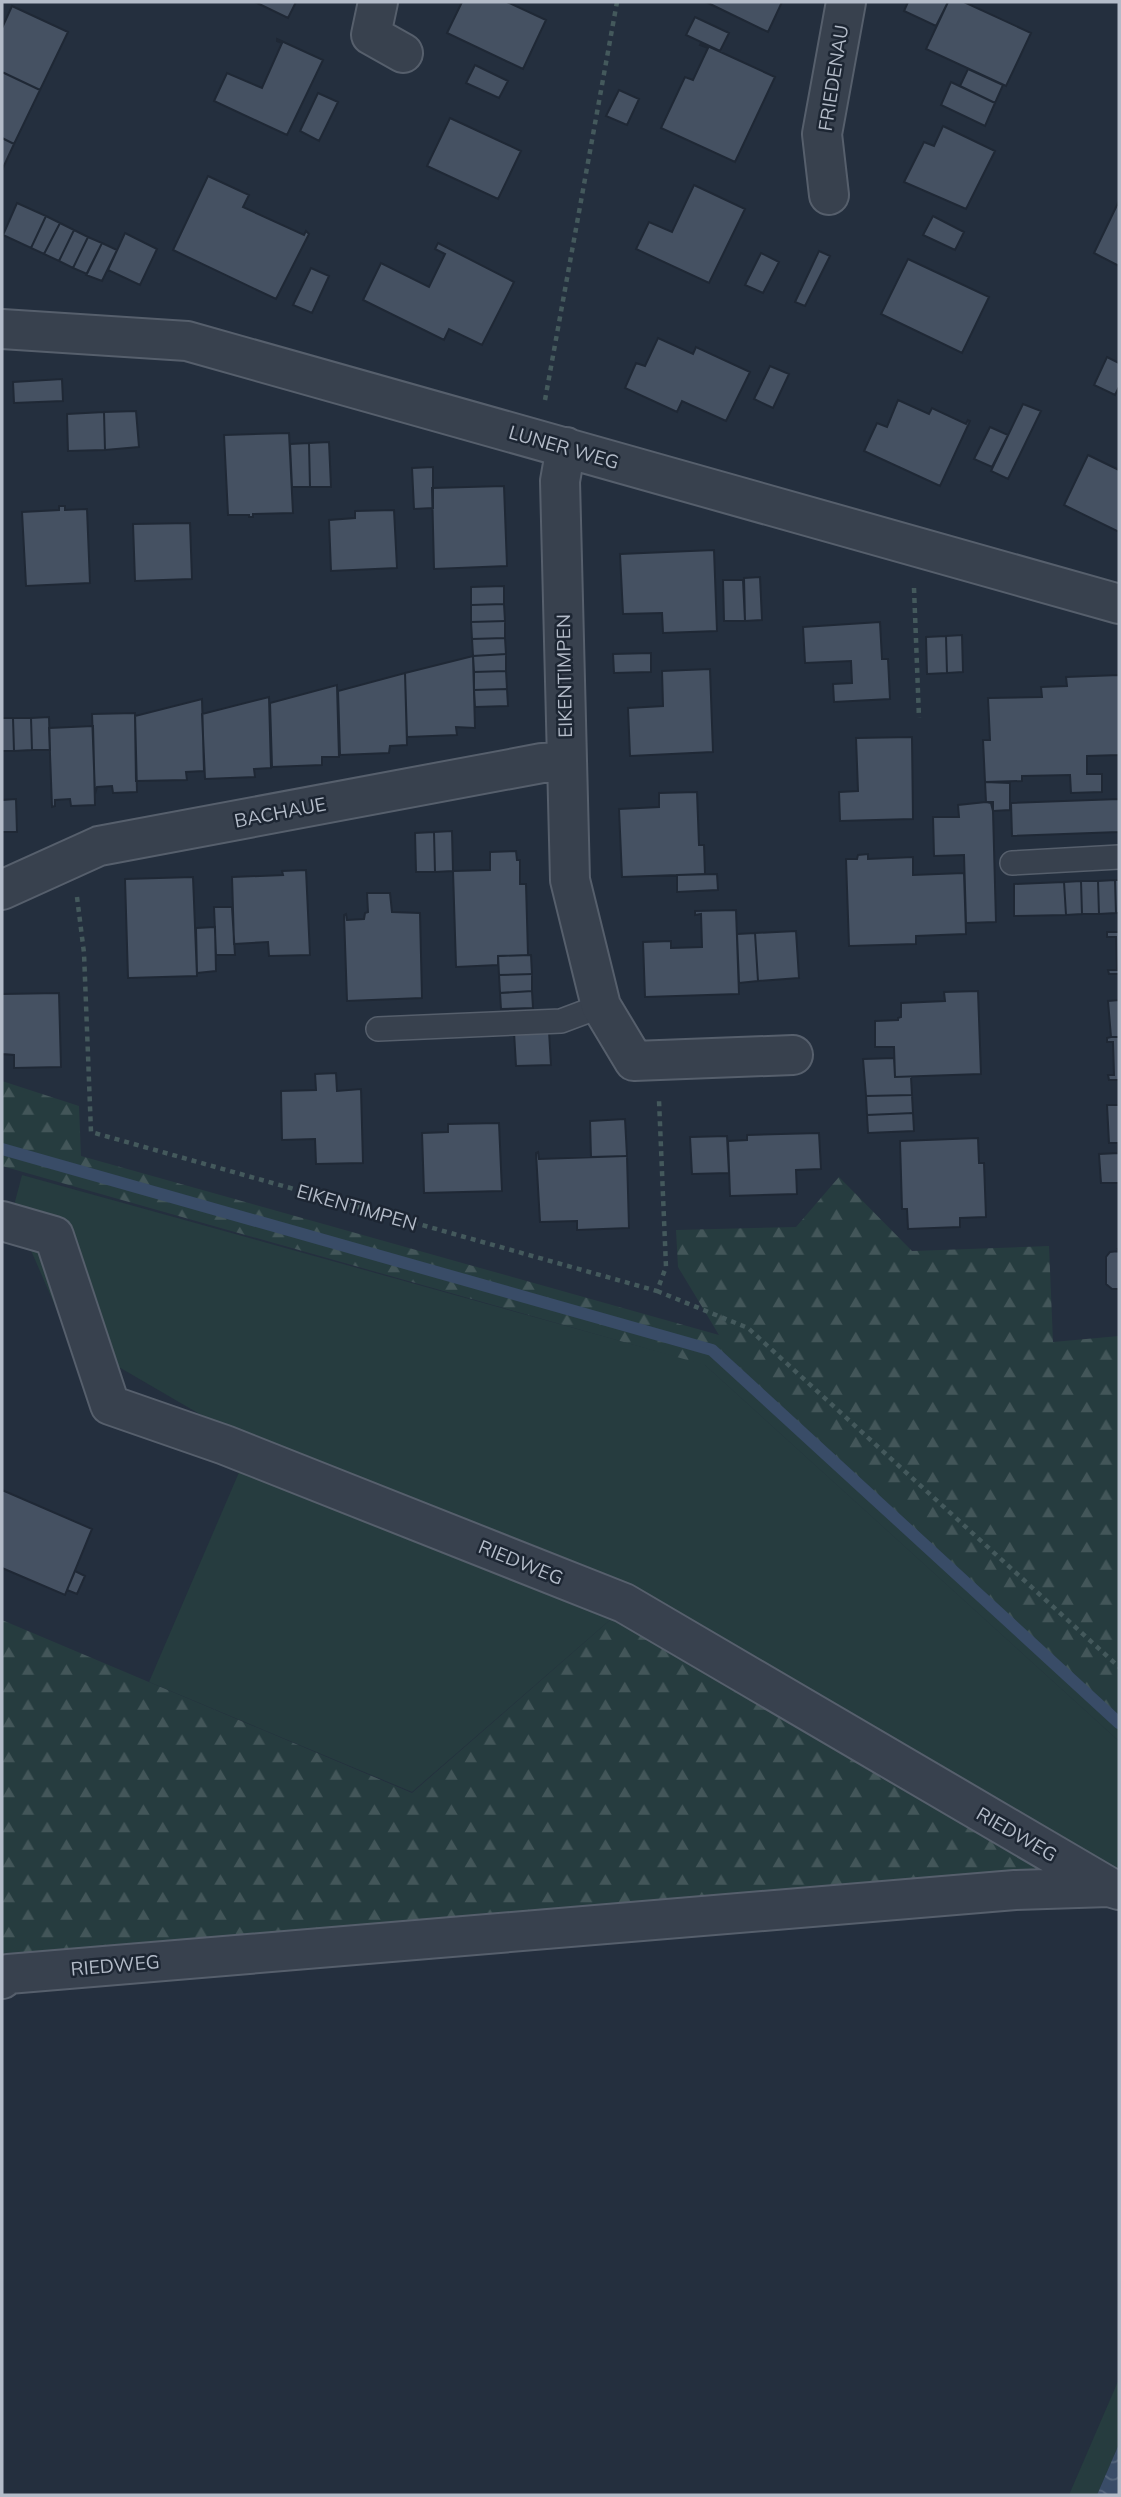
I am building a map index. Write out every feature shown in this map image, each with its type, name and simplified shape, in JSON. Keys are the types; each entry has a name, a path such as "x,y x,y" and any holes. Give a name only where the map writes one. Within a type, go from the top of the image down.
{"street":[{"path":"378,2 371,35 403,53"},
{"name":"FRIEDENAU","path":"829,195 822,134 846,2"},
{"name":"LUNER WEG","path":"2,329 187,341 1119,604"},
{"name":"EIKENTIMPEN","path":"551,443 560,481 570,880 601,1006 634,1061"},
{"name":"BACHAUE","path":"2,890 99,846 542,763 565,762"},
{"path":"634,1061 793,1055"},
{"name":"RIEDWEG","path":"2,1221 54,1236 110,1405 225,1445 624,1603 1114,1889"},
{"name":"RIEDWEG","path":"2,1979 8,1974 1015,1890 1114,1889"}],"lane":[{"path":"1012,863 1119,857"},
{"path":"378,1029 561,1021 601,1006"}],"path":[{"path":"551,443 617,2"},
{"path":"913,546 919,718"},
{"name":"EIKENTIMPEN","path":"72,858 84,953 91,1132 657,1291"},
{"path":"634,1061 660,1102 666,1267 657,1291 748,1328 1119,1667"}],"green space":[{"path":"2,1081 79,1106 81,1156 719,1335 678,1267 676,1230 796,1227 839,1177 912,1251 1049,1246 1053,1342 1119,1336 1119,1741 705,1365 2,1166"},
{"path":"22,1175 704,1364 1119,1741 1119,1874 629,1593 227,1430 69,1338 13,1209"},
{"path":"243,1463 617,1614 412,1792 149,1682"},
{"path":"617,1614 1064,1876 2,1963 2,1620 412,1793"},
{"path":"1119,2379 1119,2444 1097,2495 1069,2495"}],"water":[{"path":"1119,2444 1119,2495 1097,2495"}],"building":[{"path":"255,2 296,2 288,18"},
{"path":"462,2 507,2 546,20 523,69 447,33"},
{"path":"706,2 782,2 768,32"},
{"path":"908,2 948,2 936,26 904,11"},
{"path":"948,2 964,2 1031,33 1006,86 926,49"},
{"path":"12,6 68,32 40,90 2,72 2,28"},
{"path":"695,17 729,33 720,51 686,35"},
{"path":"277,39 323,60 287,135 214,101 227,73 262,88 282,43"},
{"path":"701,43 775,77 735,162 661,128 685,77 693,80 708,48 700,45"},
{"path":"475,65 508,81 499,98 466,83"},
{"path":"968,69 1003,85 995,103 960,86"},
{"path":"2,72 40,90 14,144 2,138"},
{"path":"951,82 995,103 985,126 941,105"},
{"path":"619,90 639,99 627,125 606,116"},
{"path":"318,93 338,102 319,141 300,131"},
{"path":"450,118 521,151 498,199 427,166"},
{"path":"943,126 995,151 966,209 904,182 924,142 934,146"},
{"path":"2,138 14,144 2,170"},
{"path":"208,176 249,195 243,207 304,235 306,231 309,234 276,299 173,250"},
{"path":"694,185 745,209 709,283 636,249 649,222 672,232"},
{"path":"1119,201 1119,266 1094,253"},
{"path":"17,203 46,216 31,248 3,235"},
{"path":"46,216 60,223 44,254 31,248"},
{"path":"933,216 964,232 955,250 923,235"},
{"path":"60,223 74,230 59,261 44,254"},
{"path":"74,230 88,237 73,268 59,261"},
{"path":"125,233 157,249 140,285 108,270"},
{"path":"88,237 102,243 87,274 73,268"},
{"path":"102,243 117,250 102,281 86,275"},
{"path":"438,243 514,282 482,345 449,329 444,340 363,300 381,263 429,287 445,254 435,249"},
{"path":"819,251 830,256 805,306 795,302"},
{"path":"761,253 779,262 763,293 745,285"},
{"path":"908,259 989,297 962,353 881,314"},
{"path":"311,268 329,276 312,313 293,305"},
{"path":"658,338 693,354 696,347 750,372 726,421 682,401 677,412 625,388 636,363 645,366"},
{"path":"1107,357 1119,363 1119,387 1115,395 1094,385"},
{"path":"770,366 789,374 773,408 754,399"},
{"path":"62,379 63,401 14,403 13,382"},
{"path":"898,400 929,414 932,408 966,424 970,421 940,486 864,451 877,423 887,427"},
{"path":"1023,404 1041,411 1008,479 991,471"},
{"path":"136,411 139,447 105,450 104,412"},
{"path":"104,412 105,450 68,451 67,414"},
{"path":"990,427 1008,435 992,467 974,459"},
{"path":"289,433 293,513 253,514 253,517 228,515 224,435"},
{"path":"329,442 331,487 310,487 309,443"},
{"path":"309,443 310,487 292,487 290,444"},
{"path":"1088,455 1119,470 1119,532 1064,505"},
{"path":"433,467 433,508 414,509 412,468"},
{"path":"504,486 507,566 434,569 432,488"},
{"path":"59,506 65,506 65,510 87,509 90,583 26,586 22,512 59,510"},
{"path":"394,510 397,568 331,571 329,520 355,518 355,511"},
{"path":"190,523 192,579 135,581 133,524"},
{"path":"714,550 717,631 663,633 662,613 623,614 620,554"},
{"path":"760,577 762,620 745,621 744,578"},
{"path":"723,580 743,580 745,621 724,621"},
{"path":"504,586 504,604 471,605 471,587"},
{"path":"504,604 505,621 471,622 471,605"},
{"path":"505,621 505,638 472,639 471,622"},
{"path":"880,622 882,659 888,659 890,699 834,702 833,684 852,683 851,661 805,663 803,627"},
{"path":"962,635 963,672 947,673 946,636"},
{"path":"946,636 947,673 927,674 926,637"},
{"path":"505,638 506,654 473,656 472,639"},
{"path":"651,653 651,672 614,673 613,654"},
{"path":"506,654 506,671 474,672 473,656"},
{"path":"473,656 475,728 456,727 457,735 407,737 405,673"},
{"path":"710,669 713,752 630,756 628,708 663,706 662,671"},
{"path":"506,671 507,689 474,690 474,672"},
{"path":"405,673 407,745 390,746 389,753 340,755 338,691"},
{"path":"1119,675 1119,755 1087,756 1087,774 1102,774 1102,792 1071,793 1070,775 1022,776 1022,781 985,782 983,740 990,740 988,698 1042,697 1041,687 1067,686 1066,677"},
{"path":"337,685 339,757 322,757 322,765 272,767 270,703"},
{"path":"507,689 508,706 475,707 474,690"},
{"path":"269,697 271,768 254,769 255,777 205,779 202,714"},
{"path":"202,699 204,771 186,772 187,780 136,781 135,716"},
{"path":"135,713 137,792 113,793 112,786 97,787 95,794 92,714"},
{"path":"49,717 50,750 32,750 31,718"},
{"path":"2,718 13,718 14,751 2,751"},
{"path":"13,718 31,718 32,750 14,751"},
{"path":"93,726 95,805 71,806 70,799 55,800 55,806 52,807 49,728"},
{"path":"912,737 913,819 840,821 839,792 858,791 856,738"},
{"path":"985,782 1010,783 1010,810 993,811 993,802 986,802"},
{"path":"697,792 699,845 704,845 705,874 622,877 619,809 659,807 659,793"},
{"path":"16,799 17,832 2,832 2,800"},
{"path":"1119,799 1119,832 1012,836 1011,803"},
{"path":"991,803 993,811 996,922 966,923 964,855 934,856 933,817 959,817 958,805"},
{"path":"452,831 453,871 435,872 434,832"},
{"path":"434,832 435,872 416,872 415,833"},
{"path":"516,851 517,860 520,860 520,884 526,884 528,955 498,956 498,965 456,967 453,871 490,870 490,852"},
{"path":"868,854 868,859 913,857 913,875 964,873 966,934 916,936 916,944 849,946 846,859 857,859 858,855"},
{"path":"306,870 310,955 269,956 268,942 234,944 232,877 283,875 282,871"},
{"path":"717,874 718,890 677,892 677,875"},
{"path":"193,877 197,976 128,978 125,879"},
{"path":"1115,880 1119,880 1119,913 1116,913"},
{"path":"1115,880 1116,913 1099,914 1098,881"},
{"path":"1081,881 1098,881 1099,914 1082,914"},
{"path":"1081,881 1082,914 1066,915 1064,882"},
{"path":"1064,882 1066,915 1014,916 1014,884"},
{"path":"367,893 390,893 392,912 420,913 422,998 347,1001 344,915 346,914 347,920 364,919 365,913 368,912"},
{"path":"214,907 232,907 235,955 216,955"},
{"path":"736,910 739,994 645,997 643,942 671,941 671,948 702,947 701,914 695,915 695,911"},
{"path":"215,927 216,971 197,973 196,928"},
{"path":"796,931 799,978 758,981 755,933"},
{"path":"1107,932 1119,932 1119,974 1109,974 1108,970 1117,970 1116,937 1107,937"},
{"path":"755,933 758,981 739,983 737,934"},
{"path":"531,955 532,974 499,975 498,956"},
{"path":"532,974 532,991 500,993 499,975"},
{"path":"532,991 533,1008 501,1009 500,993"},
{"path":"978,991 981,1074 895,1077 894,1047 875,1047 875,1021 898,1020 901,1017 901,1003 945,1001 944,992"},
{"path":"59,993 61,1067 14,1068 14,1055 2,1054 2,994"},
{"path":"1119,1000 1119,1037 1111,1037 1108,1001"},
{"path":"549,1031 551,1065 516,1066 514,1032"},
{"path":"1119,1037 1119,1080 1109,1080 1108,1075 1114,1075 1113,1042 1107,1042 1107,1038"},
{"path":"894,1058 895,1077 911,1077 912,1095 866,1096 863,1059"},
{"path":"336,1073 337,1091 361,1089 363,1163 316,1164 315,1139 282,1140 281,1091 316,1090 315,1074"},
{"path":"912,1095 913,1113 867,1115 866,1096"},
{"path":"1107,1105 1119,1105 1119,1143 1109,1143"},
{"path":"913,1113 914,1131 868,1133 867,1115"},
{"path":"625,1119 627,1156 591,1157 590,1121"},
{"path":"499,1123 502,1191 424,1193 422,1133 448,1132 448,1124"},
{"path":"819,1133 821,1169 796,1170 797,1194 730,1196 728,1141 747,1140 747,1135"},
{"path":"727,1136 729,1173 692,1174 690,1137"},
{"path":"978,1138 979,1163 984,1163 986,1217 960,1218 960,1227 908,1229 907,1209 902,1209 900,1141"},
{"path":"1118,1143 1119,1183 1101,1183 1099,1154 1118,1153"},
{"path":"538,1152 539,1159 627,1156 629,1228 577,1230 577,1221 540,1222"},
{"path":"1119,1251 1119,1289 1112,1289 1106,1284 1106,1257 1110,1252"},
{"path":"2,1490 92,1529 65,1595 2,1568"},
{"path":"75,1571 85,1576 77,1594 67,1590"}],"waterway":[{"path":"2,1149 712,1350 1119,1723"}]}
